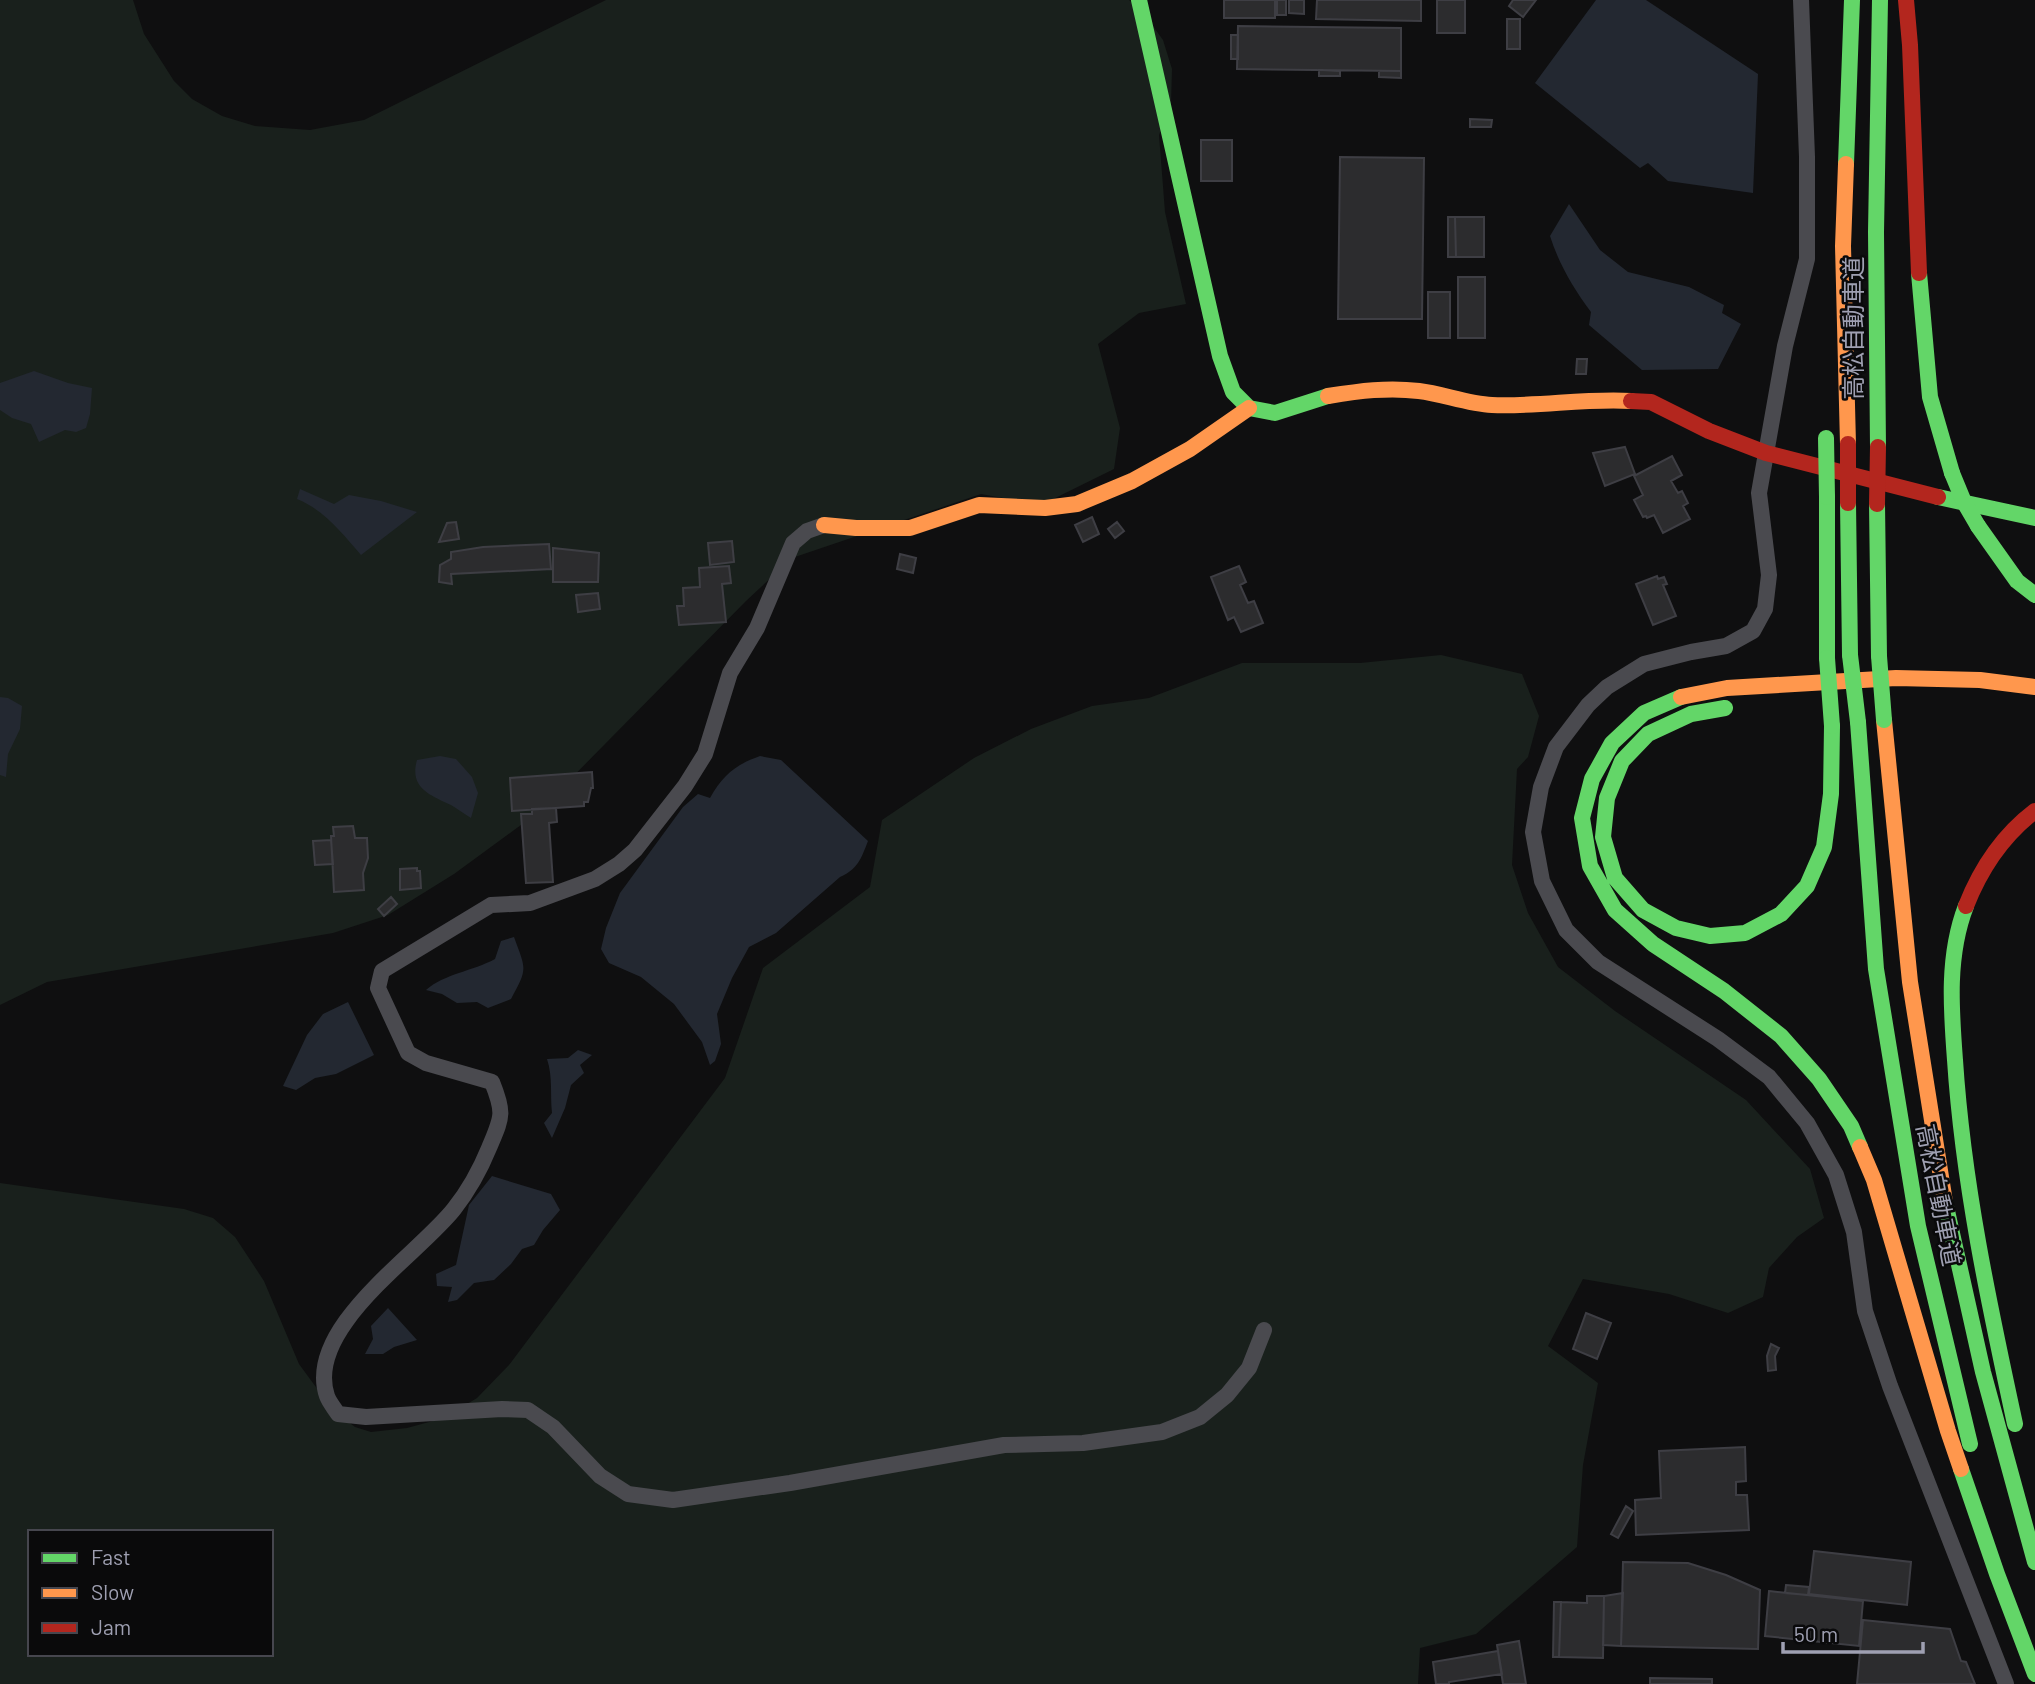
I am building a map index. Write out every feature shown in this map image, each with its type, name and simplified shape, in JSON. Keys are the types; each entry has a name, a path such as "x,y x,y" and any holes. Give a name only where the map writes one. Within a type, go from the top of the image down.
{"main road":[{"path":"1139,0 1220,356 1233,392 1249,408 1275,413 1328,397 1375,390 1418,391 1489,405 1537,405 1605,399 1651,402 1709,431 1766,453 2035,519"},
{"name":"高松自動車道","path":"1852,0 1843,246 1850,655 1858,722 1876,969 1918,1226 1976,1469 2035,1665"},
{"name":"高松自動車道","path":"1880,0 1876,232 1877,503 1879,656 1884,720 1910,982 1945,1202 1983,1372 2035,1562"},
{"path":"1906,0 1917,255 1930,397 1952,473 1964,502 2017,581 2035,595"},
{"path":"1831,383 1843,246"},
{"path":"824,525 910,528 979,505 1045,508 1077,504 1132,481 1178,456 1249,408"},
{"path":"1739,705 1691,714 1648,734 1622,761 1606,798 1603,836 1615,878 1643,910 1676,928 1710,936 1745,933 1781,914 1807,886 1824,847 1831,794 1832,726 1828,658 1827,431"},
{"path":"2035,687 1980,680 1896,678 1727,688 1677,698 1644,713 1612,743 1592,779 1581,818 1590,866 1615,910 1653,944 1724,991 1781,1036 1819,1079 1851,1126 1874,1180 1948,1431 2035,1674"},
{"path":"1811,700 1895,697"},
{"path":"2018,1435 1972,1204 1955,1069 1951,984 1957,931 1973,886 1993,850 2035,811"},
{"path":"2024,1461 2035,1513"}],"street":[{"path":"1801,0 1807,157 1807,259 1786,346 1759,493 1769,575 1765,609 1753,631 1726,646 1644,664 1607,687 1588,705 1556,747 1541,787 1534,832 1542,881 1566,930 1598,962 1718,1039 1769,1077 1807,1123 1836,1175 1854,1232 1865,1311 1890,1385 2006,1684"},
{"path":"824,525 807,531 793,543 757,628 730,673 705,754 685,786 635,850 595,879 530,903 491,905 382,971 378,988 408,1053 426,1063 492,1082 501,1104 500,1121 480,1169 454,1209 363,1298 334,1339 324,1371 327,1397 338,1414 366,1417 502,1409 528,1410 553,1427 600,1476 628,1494 673,1500 790,1483 1004,1445 1083,1443 1162,1432 1200,1417 1227,1395 1249,1367 1264,1331"}],"shaded area":[{"path":"0,0 133,0 144,34 174,81 192,99 222,116 255,126 310,130 364,120 606,0 1129,0 1145,15 1163,40 1172,69 1171,104 1159,135 1165,212 1186,304 1139,313 1098,344 1120,428 1114,469 1041,505 981,494 792,558 746,601 536,814 454,874 388,915 333,933 47,982 0,1005"},
{"path":"1596,0 1646,0 1758,74 1753,193 1668,181 1648,163 1640,168 1535,83"},
{"path":"1569,204 1600,250 1628,272 1689,287 1724,305 1722,313 1741,324 1718,369 1642,370 1589,325 1591,312 1567,276 1550,236"},
{"path":"34,371 92,388 86,428 76,432 65,430 39,442 31,424 12,418 0,410 0,383"},
{"path":"300,489 334,504 349,495 417,512 361,555 324,516 297,499"},
{"path":"1441,655 1522,674 1539,716 1528,757 1517,769 1512,865 1528,913 1558,967 1615,1011 1746,1100 1810,1169 1824,1218 1797,1237 1769,1268 1763,1297 1728,1313 1669,1294 1583,1279 1548,1346 1598,1383 1583,1465 1577,1547 1476,1634 1420,1648 1418,1684 0,1684 0,1183 184,1209 213,1218 235,1237 264,1281 299,1364 332,1409 355,1427 371,1432 407,1428 444,1418 477,1398 509,1365 725,1078 763,968 870,887 882,820 974,758 1031,729 1092,706 1149,698 1242,663 1360,663"},
{"path":"0,697 8,698 22,706 20,729 8,754 6,777 0,775"},
{"path":"440,756 456,759 472,777 478,793 471,818 429,794 419,784 415,770 417,760"},
{"path":"760,756 781,760 868,841 861,858 851,871 840,877 776,933 749,947 717,1014 721,1044 715,1061 710,1065 702,1042 674,1004 641,977 609,963 601,949 620,893 683,807 698,794 710,798 730,772"},
{"path":"514,937 523,963 523,974 511,999 488,1008 477,1002 457,1003 442,994 426,990 441,980 495,959 501,941"},
{"path":"348,1002 374,1055 336,1074 315,1078 296,1090 283,1086 307,1035 323,1014"},
{"path":"578,1050 592,1055 580,1065 584,1073 571,1085 565,1108 552,1138 544,1123 552,1113 551,1079 547,1059 568,1058"},
{"path":"492,1176 551,1194 560,1210 534,1245 522,1249 494,1280 474,1283 457,1300 448,1302 452,1287 437,1286 436,1274 456,1265 469,1205"},
{"path":"388,1308 417,1340 394,1347 383,1354 365,1354 373,1339 371,1326"}],"building":[{"path":"1224,0 1275,0 1275,18 1224,18"},
{"path":"1277,0 1286,0 1286,15 1277,15"},
{"path":"1289,0 1304,0 1304,14 1289,13"},
{"path":"1317,0 1421,0 1421,21 1316,19"},
{"path":"1437,0 1465,0 1465,33 1437,33"},
{"path":"1513,0 1536,0 1523,17 1509,6"},
{"path":"1507,19 1520,19 1520,49 1507,49"},
{"path":"1238,26 1401,28 1401,71 1237,69"},
{"path":"1231,35 1238,35 1238,59 1231,59"},
{"path":"1319,70 1340,71 1340,76 1319,76"},
{"path":"1379,71 1401,71 1401,78 1379,77"},
{"path":"1470,119 1492,120 1491,127 1470,127"},
{"path":"1201,140 1232,140 1232,181 1201,181"},
{"path":"1340,157 1424,158 1422,319 1338,319"},
{"path":"1448,217 1455,217 1456,257 1448,257"},
{"path":"1455,217 1484,217 1484,257 1456,257"},
{"path":"1458,277 1485,277 1485,338 1458,338"},
{"path":"1428,292 1450,292 1450,338 1428,338"},
{"path":"1577,359 1587,359 1586,374 1576,374"},
{"path":"1625,447 1635,474 1605,486 1593,453"},
{"path":"1672,456 1682,475 1671,481 1678,493 1682,491 1688,503 1683,506 1690,519 1663,533 1654,515 1643,517 1634,500 1643,495 1634,476"},
{"path":"1092,517 1099,534 1083,542 1075,525"},
{"path":"456,522 459,539 439,542 447,523"},
{"path":"1117,522 1124,531 1115,538 1108,529"},
{"path":"732,541 734,562 710,565 708,543"},
{"path":"549,544 551,569 451,574 452,584 439,582 440,565 451,559 451,552 483,547"},
{"path":"553,548 599,553 598,582 553,582"},
{"path":"900,554 916,558 913,573 897,569"},
{"path":"729,566 731,583 722,584 726,622 679,625 677,606 684,606 683,588 700,587 699,568"},
{"path":"1239,566 1246,582 1240,585 1248,603 1254,601 1263,623 1241,632 1234,617 1228,620 1211,577"},
{"path":"1657,576 1658,579 1664,577 1667,584 1663,585 1676,616 1653,625 1636,584"},
{"path":"598,593 600,609 578,612 576,595"},
{"path":"592,772 593,788 584,806 512,811 510,778"},
{"path":"556,808 557,822 549,823 553,882 526,883 521,814 532,814 532,809"},
{"path":"353,826 355,838 367,838 368,858 363,873 364,890 334,892 331,836 334,836 333,827"},
{"path":"331,840 333,864 315,865 313,841"},
{"path":"417,868 417,871 420,871 421,888 400,890 400,869"},
{"path":"391,897 397,904 384,916 378,909"},
{"path":"1586,1313 1611,1323 1597,1359 1573,1349"},
{"path":"1771,1344 1779,1348 1775,1356 1776,1370 1768,1371 1767,1356"},
{"path":"1745,1447 1746,1481 1736,1482 1736,1495 1747,1495 1749,1530 1636,1535 1635,1500 1661,1498 1659,1451"},
{"path":"1626,1506 1633,1511 1618,1538 1611,1534"},
{"path":"1814,1551 1911,1562 1907,1605 1809,1594"},
{"path":"1623,1562 1688,1563 1726,1575 1760,1590 1758,1649 1621,1646"},
{"path":"1786,1585 1809,1587 1808,1595 1785,1593"},
{"path":"1769,1591 1863,1601 1859,1646 1765,1636"},
{"path":"1623,1593 1621,1646 1603,1645 1604,1596"},
{"path":"1587,1596 1604,1596 1603,1658 1559,1657 1561,1602 1587,1603"},
{"path":"1554,1602 1561,1602 1559,1657 1553,1657"},
{"path":"1863,1620 1950,1629 1961,1661 1966,1662 1975,1684 1857,1684"},
{"path":"1519,1641 1526,1684 1503,1684 1497,1645"},
{"path":"1498,1651 1502,1674 1436,1684 1433,1662"},
{"path":"1650,1678 1712,1679 1712,1684 1650,1684"}],"traffic: fast":[{"path":"1139,0 1220,356 1233,392 1249,408 1275,413 1328,396"},
{"path":"1846,164 1852,0"},
{"path":"1878,447 1876,232 1880,0"},
{"path":"1919,273 1930,397 1952,473"},
{"path":"1826,438 1827,497"},
{"path":"1952,473 1978,526"},
{"path":"1827,497 1827,658"},
{"path":"1938,497 2035,518"},
{"path":"1848,503 1850,655"},
{"path":"1877,504 1879,656"},
{"path":"1978,526 2017,581 2035,595"},
{"path":"1850,655 1858,722"},
{"path":"1879,656 1884,720"},
{"path":"1827,658 1832,726"},
{"path":"1681,697 1644,713 1612,743 1592,779 1582,818 1590,866 1615,910 1653,944 1724,991 1781,1036 1819,1079 1851,1126 1860,1147"},
{"path":"1725,708 1691,714 1648,734 1622,761 1607,798 1603,837 1615,878 1643,910 1676,928 1710,936 1745,933 1781,914 1807,886 1824,847 1831,794 1832,726"},
{"path":"1858,722 1876,969 1918,1226 1970,1444"},
{"path":"1966,906 1956,943 1952,982 1952,1021 1959,1106 1978,1243 2015,1424"},
{"path":"1945,1202 1983,1372 2035,1562"},
{"path":"1961,1469 2035,1674"}],"traffic: slow":[{"path":"1846,164 1843,246 1848,444"},
{"path":"1328,396 1396,389 1428,392 1492,405 1631,401"},
{"path":"824,525 910,528 979,505 1045,508 1077,504 1132,481 1190,449 1249,408"},
{"path":"1681,697 1727,688 1896,678 1980,680 2035,687"},
{"path":"1884,720 1910,982 1945,1202"},
{"path":"1860,1147 1874,1180 1961,1469"}],"traffic: jam":[{"path":"1906,0 1919,273"},
{"path":"1631,401 1651,402 1709,431 1766,453 1938,497"},
{"path":"1848,444 1848,503"},
{"path":"1877,504 1878,447"},
{"path":"1966,906 1978,879 1994,854 2012,831 2035,811"}]}
